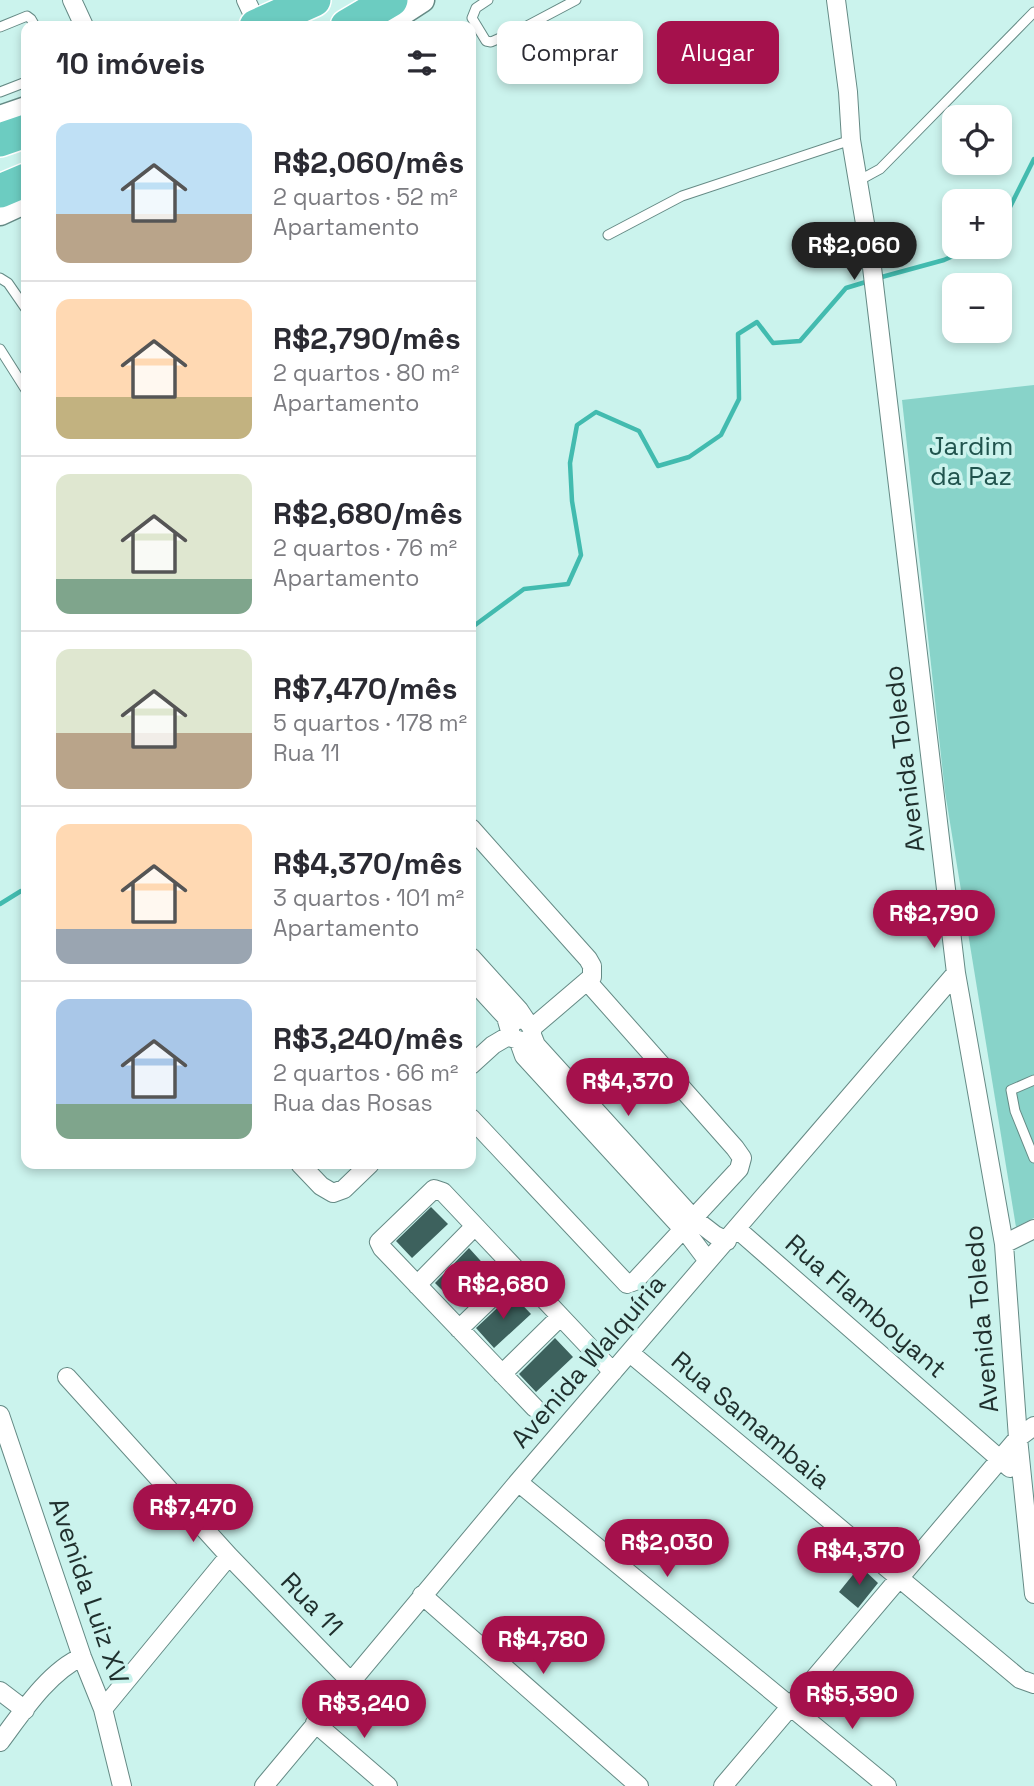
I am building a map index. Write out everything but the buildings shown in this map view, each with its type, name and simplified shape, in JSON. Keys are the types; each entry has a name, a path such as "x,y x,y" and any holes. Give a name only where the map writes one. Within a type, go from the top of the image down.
{"highway":[{"path":"254,19 314,0"},
{"path":"254,19 325,0"},
{"path":"355,21 391,0"},
{"path":"0,140 21,133"},
{"path":"0,191 21,182"}],"main road":[{"path":"254,19 291,0"},
{"path":"390,21 422,0"},
{"path":"0,118 21,111"},
{"path":"0,213 21,203"}],"street":[{"path":"72,0 82,21"},
{"name":"Avenida Toledo","path":"836,0 848,92 851,140 871,259 956,973 1003,1244 1018,1438 1034,1594"},
{"path":"476,834 592,966 592,977 522,1031 493,1045 476,1060"},
{"path":"476,963 519,1010 524,1056 688,1223 708,1261"},
{"name":"Avenida Walquíria","path":"264,1786 422,1595 956,973"},
{"path":"476,1123 627,1284 635,1281 739,1169 742,1158 735,1148 587,981"},
{"path":"476,984 522,1031"},
{"path":"305,1169 321,1186 332,1193 339,1193 365,1169"},
{"path":"535,1408 379,1242 434,1189 443,1192 613,1372"},
{"name":"Rua Flamboyant","path":"688,1223 715,1235 732,1235 1023,1479"},
{"path":"417,1284 475,1226"},
{"path":"1003,1244 1034,1229"},
{"path":"459,1329 518,1272"},
{"path":"502,1374 560,1317"},
{"name":"Rua Samambaia","path":"630,1353 1020,1679 1034,1684"},
{"name":"Rua 11","path":"67,1377 229,1556 351,1682"},
{"name":"Avenida Luiz XV","path":"1,1415 82,1657 103,1709 121,1786"},
{"path":"723,1786 1018,1438 1034,1426"},
{"path":"519,1482 887,1786"},
{"path":"103,1709 229,1556"},
{"path":"422,1595 639,1786"},
{"path":"0,1742 24,1710 62,1668 82,1657"},
{"path":"0,1691 24,1710"},
{"path":"316,1723 388,1786"}],"lane":[{"path":"474,21 472,18 476,8 488,0"},
{"path":"476,25 486,41 491,42 576,0"},
{"path":"858,181 880,169 1034,12"},
{"path":"0,27 27,16 33,21"},
{"path":"0,92 21,84"},
{"path":"608,235 682,196 851,140"},
{"path":"0,278 8,283 21,302"},
{"path":"0,349 21,374"},
{"path":"1034,1080 1011,1090 1015,1111 1034,1158"}],"green space":[{"name":"Jardim da Paz","path":"1034,385 1034,1218 1016,1227 945,792 902,400"}],"waterway":[{"path":"1012,203 1034,159"},
{"path":"878,278 946,259"},
{"path":"476,624 524,589 568,584 581,555 572,501 570,463 577,425 596,412 639,431 658,466 689,457 721,435 739,399 738,334 757,322 773,343 800,341 846,288 869,281"},
{"path":"0,904 21,891"}]}
